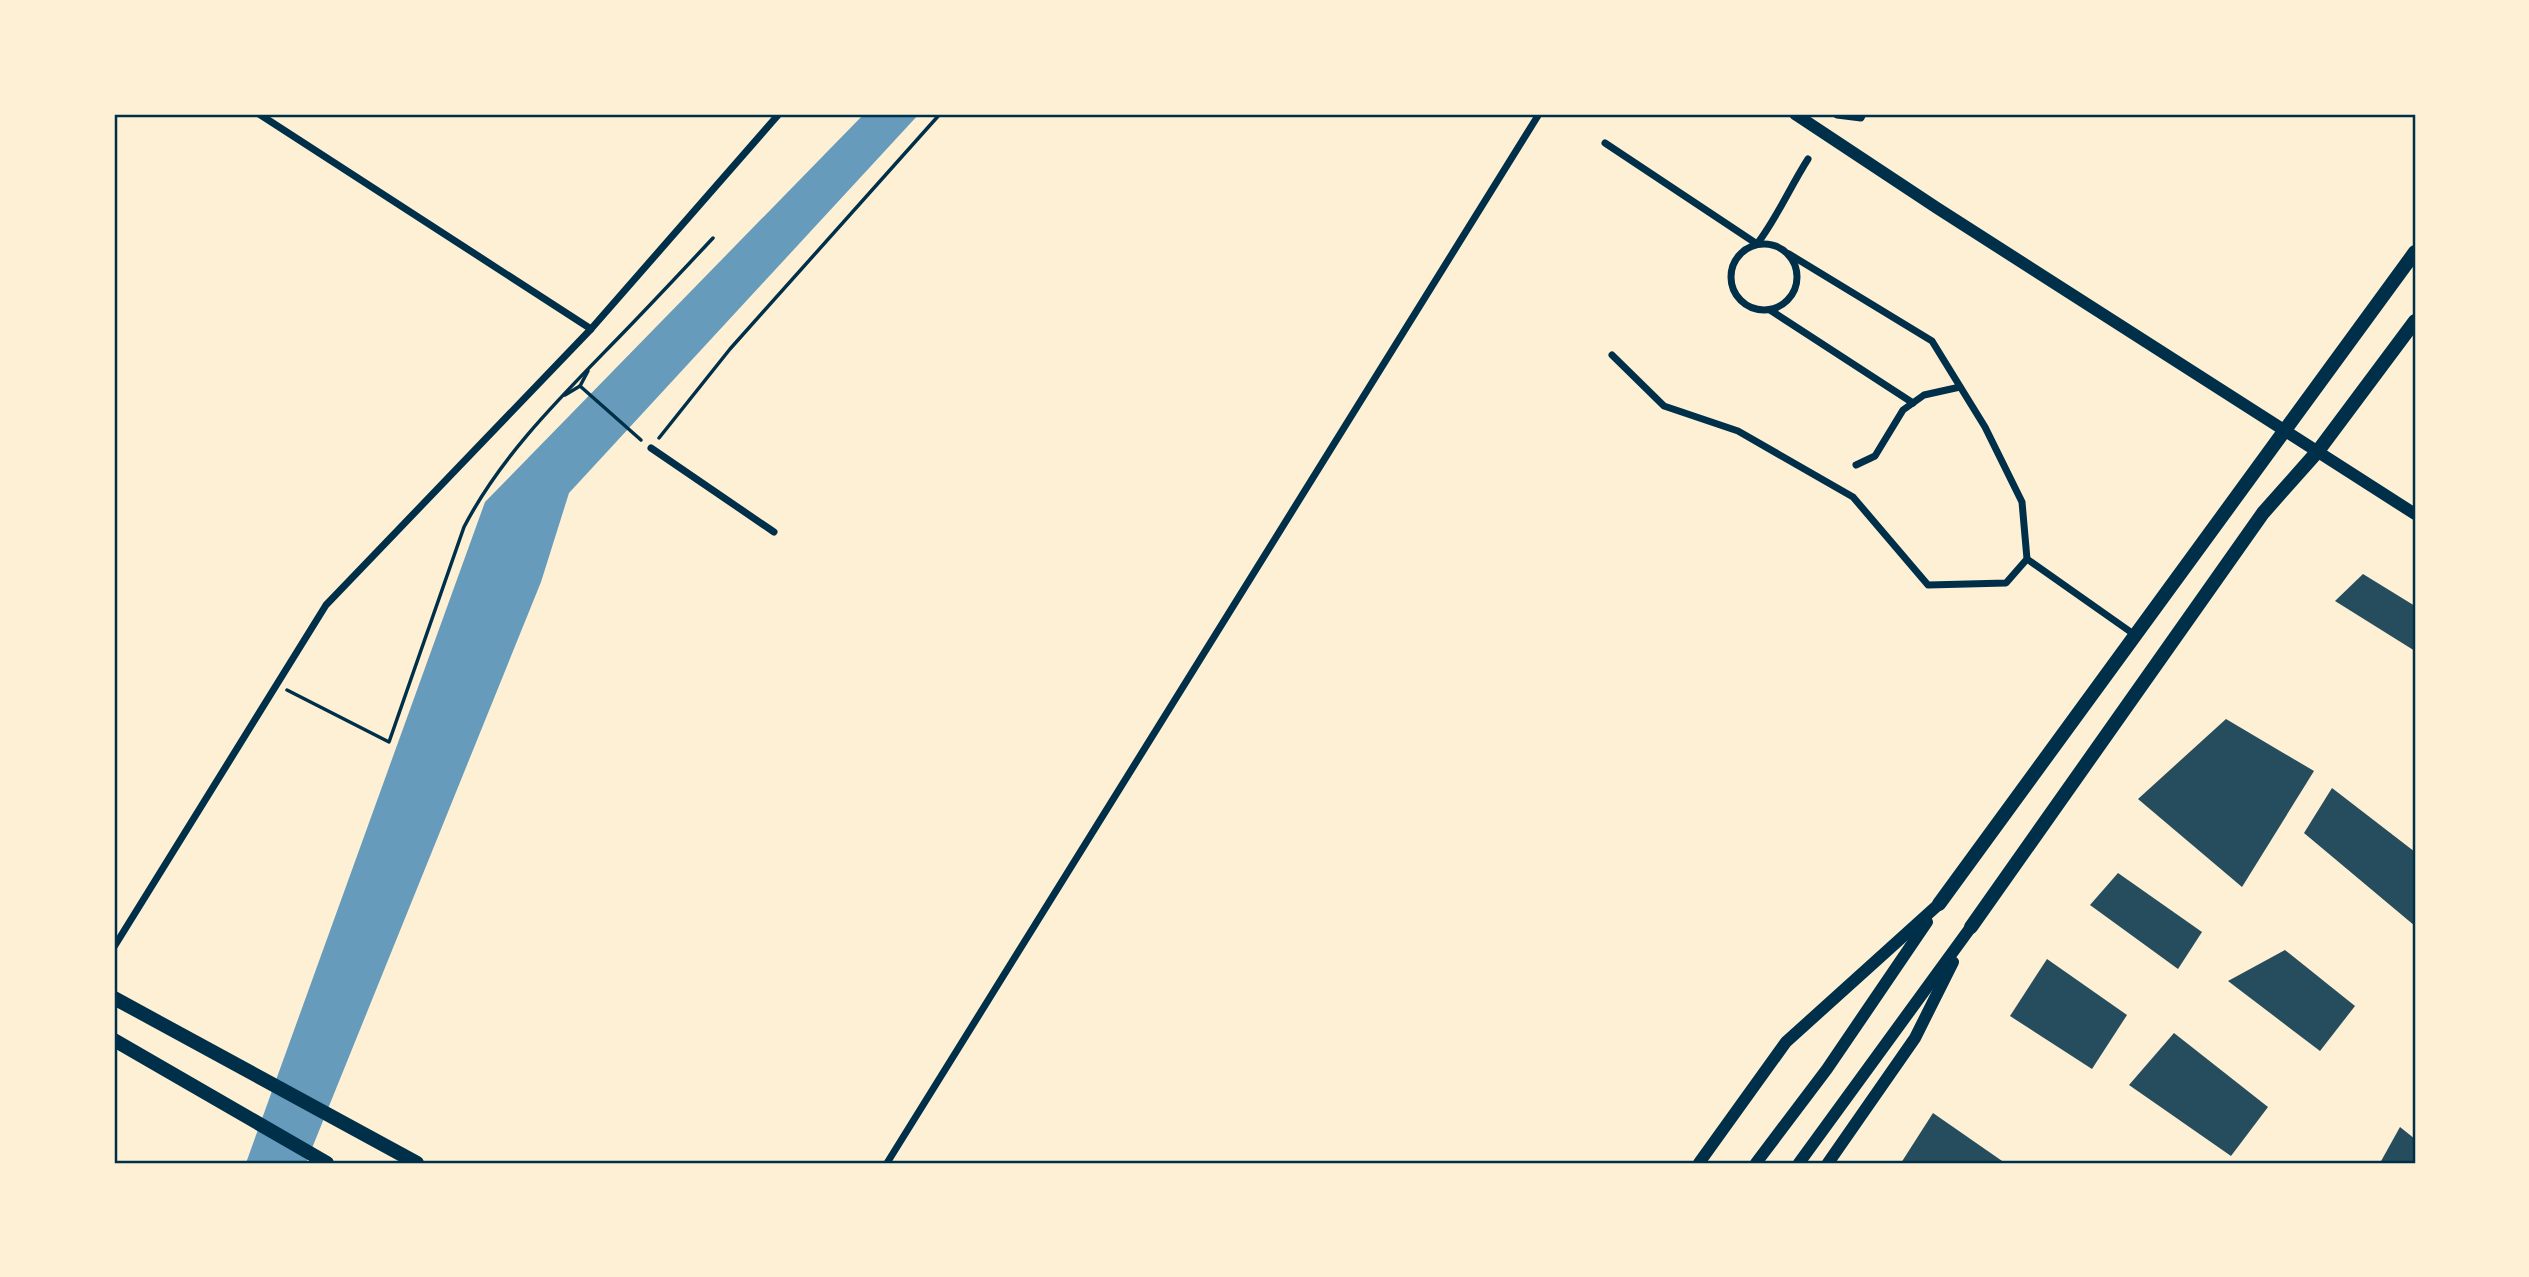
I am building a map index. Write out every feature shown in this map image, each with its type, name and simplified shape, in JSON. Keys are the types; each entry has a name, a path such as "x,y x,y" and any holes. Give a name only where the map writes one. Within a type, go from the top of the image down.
{"main road":[{"path":"1796,114 1937,208 2415,514"},
{"path":"1756,1163 1827,1069 1939,904 2415,251"},
{"path":"1799,1163 1971,927 2263,513 2318,451 2415,321"},
{"path":"1699,1163 1786,1042 1939,904"},
{"path":"1828,1163 1914,1038 1971,927"},
{"path":"114,998 417,1163"},
{"path":"114,1040 243,1117 327,1163"}],"street":[{"path":"259,114 591,329"},
{"path":"114,947 326,605 591,329 779,114"},
{"path":"1837,115 1861,118 1863,114"},
{"path":"887,1163 1535,115"},
{"path":"1605,142 1756,244 1768,243 1779,247 1932,341 1985,427 2022,502 2027,559 2006,583 1928,585 1853,496 1738,431 1664,406 1612,355"},
{"path":"1788,254 1798,275 1791,297 1783,305 1761,311 1749,307 1734,294 1730,274 1738,255 1756,244 1770,227 1808,159"},
{"path":"1769,310 1913,402"},
{"path":"1856,465 1875,456 1903,410 1913,402 1924,395 1961,387"},
{"path":"651,448 774,532"},
{"path":"2027,559 2135,635"}],"path":[{"path":"651,448 730,349 940,114"},
{"path":"277,685 389,742 464,527 481,494 561,397 713,238"},
{"path":"561,397 580,386 590,366"},
{"path":"580,386 639,439"}],"water":[{"path":"864,114 919,114 569,493 541,582 306,1163 246,1163 485,502"}],"building":[{"path":"2363,574 2415,606 2415,651 2335,601"},
{"path":"2226,719 2314,771 2242,887 2138,799"},
{"path":"2332,788 2415,852 2415,926 2304,833"},
{"path":"2118,873 2202,932 2178,969 2090,905"},
{"path":"2285,950 2355,1006 2320,1051 2228,981"},
{"path":"2047,959 2127,1015 2092,1069 2010,1016"},
{"path":"2174,1033 2268,1107 2231,1156 2129,1085"},
{"path":"1933,1113 2005,1163 1901,1163"},
{"path":"2400,1127 2415,1139 2415,1163 2380,1163"}]}
